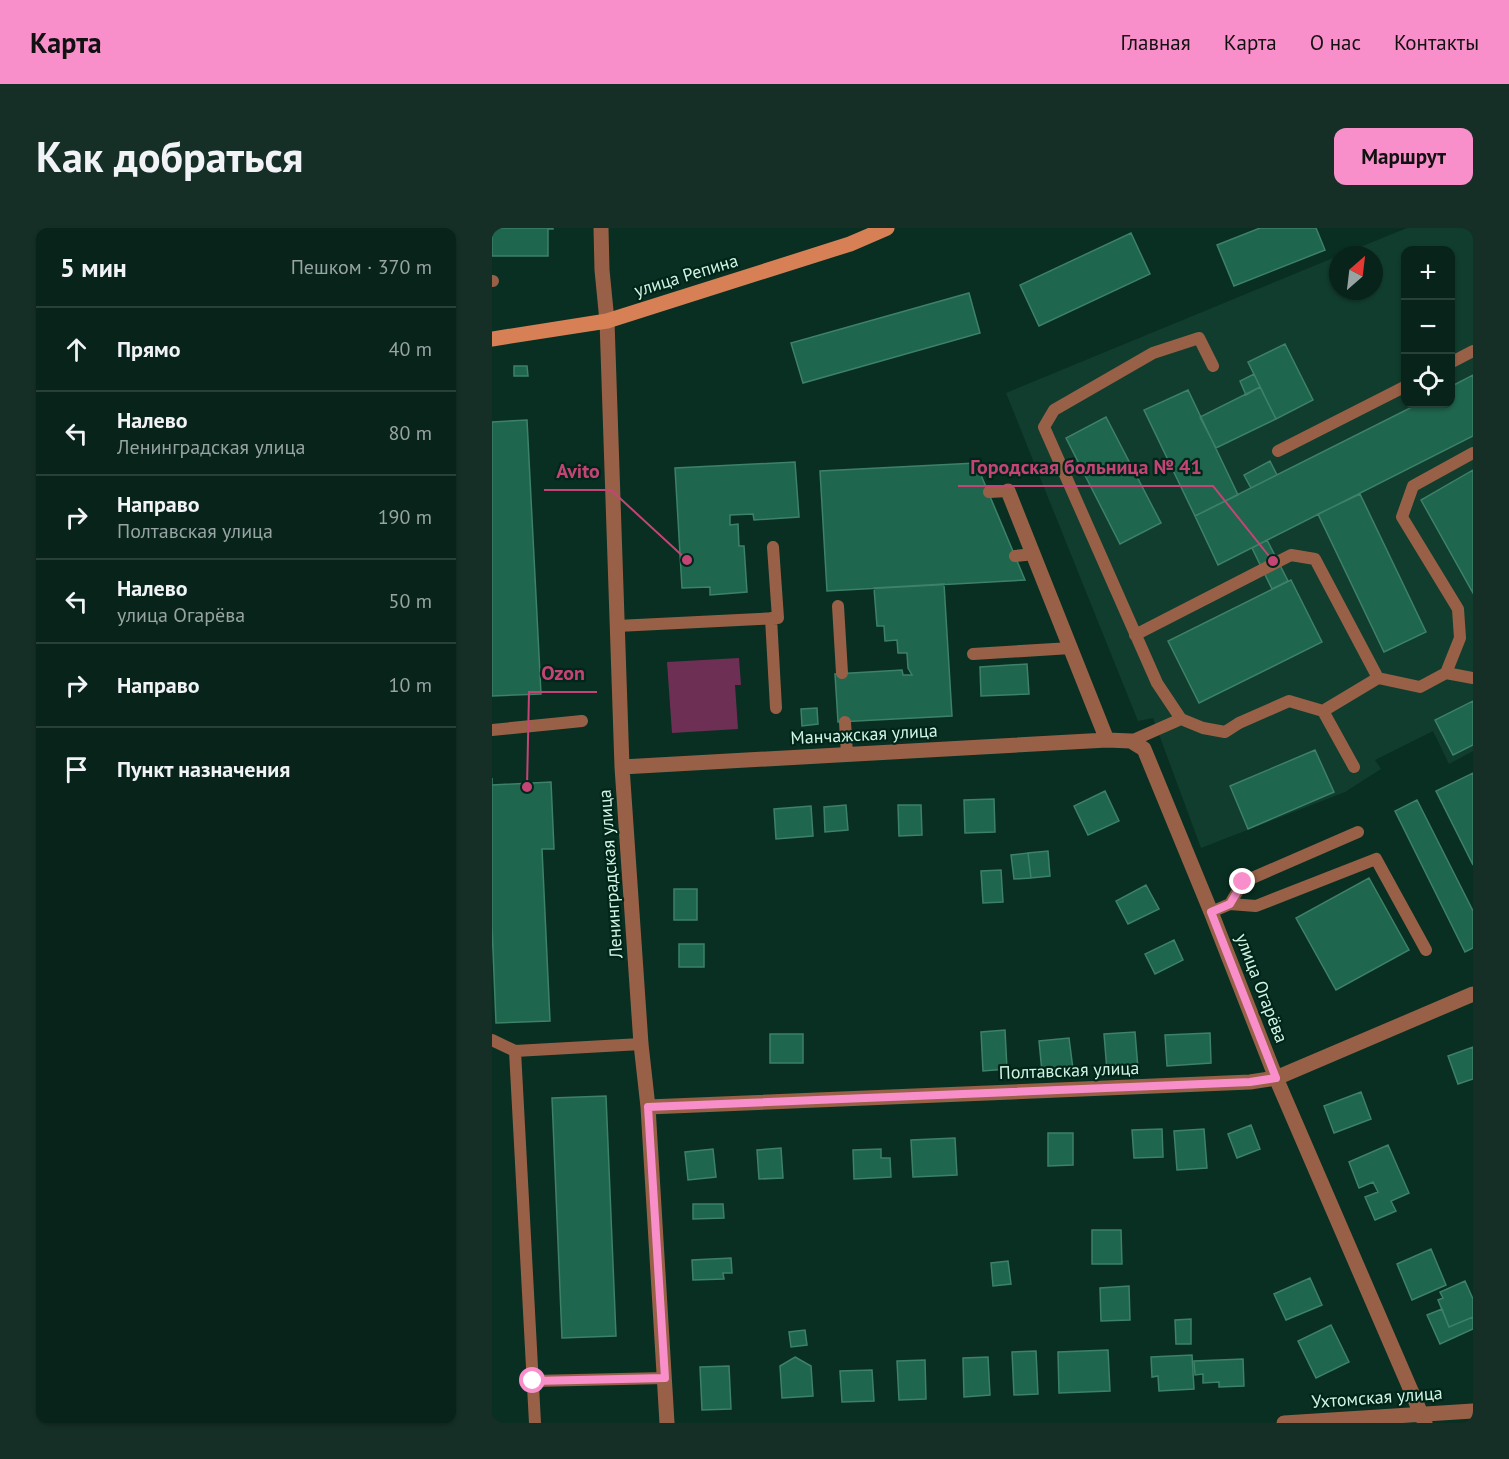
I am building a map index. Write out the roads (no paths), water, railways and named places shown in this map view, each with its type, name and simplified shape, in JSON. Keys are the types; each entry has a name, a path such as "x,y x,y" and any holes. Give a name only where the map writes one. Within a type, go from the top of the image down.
{"main road":[{"name":"улица Репина","path":"492,339 607,321 850,244 887,228"}],"street":[{"name":"Ленинградская улица","path":"601,228 607,321 622,767 641,1044 648,1107 667,1423"},
{"path":"1008,491 1107,740 1131,741"},
{"name":"Манчажская улица","path":"622,767 1107,740"},
{"name":"улица Огарёва","path":"1131,741 1144,749 1276,1078 1424,1419"},
{"name":"Полтавская улица","path":"648,1107 1250,1082 1276,1078 1473,994"},
{"name":"Ухтомская улица","path":"1284,1423 1424,1419 1473,1411"}],"lane":[{"path":"1213,366 1199,338 1153,353 1054,410 1044,427 1157,683 1181,719 1203,728 1225,732 1239,723 1289,701 1323,711 1354,767"},
{"path":"1455,360 1473,351"},
{"path":"1278,451 1401,389"},
{"path":"1446,673 1460,638 1458,609 1402,517 1413,486 1473,453"},
{"path":"988,492 1008,491"},
{"path":"617,626 778,618 774,547"},
{"path":"1015,556 1034,554"},
{"path":"1135,635 1291,555 1315,559 1378,678"},
{"path":"838,606 842,673"},
{"path":"771,618 776,708"},
{"path":"973,654 1071,648"},
{"path":"1323,711 1378,678 1420,687 1446,673 1473,678"},
{"path":"1131,741 1181,719"},
{"path":"492,730 582,721"},
{"path":"845,722 847,754"},
{"path":"1230,904 1243,882 1358,832"},
{"path":"1211,912 1230,904 1256,906 1376,859 1425,950"},
{"path":"492,1041 515,1051 641,1044"},
{"path":"515,1051 535,1423"},
{"path":"533,1381 665,1378"}],"place":[{"name":"Avito","path":"687,560"},
{"name":"Городская больница № 41","path":"1273,561"},
{"name":"Ozon","path":"527,787"}]}
